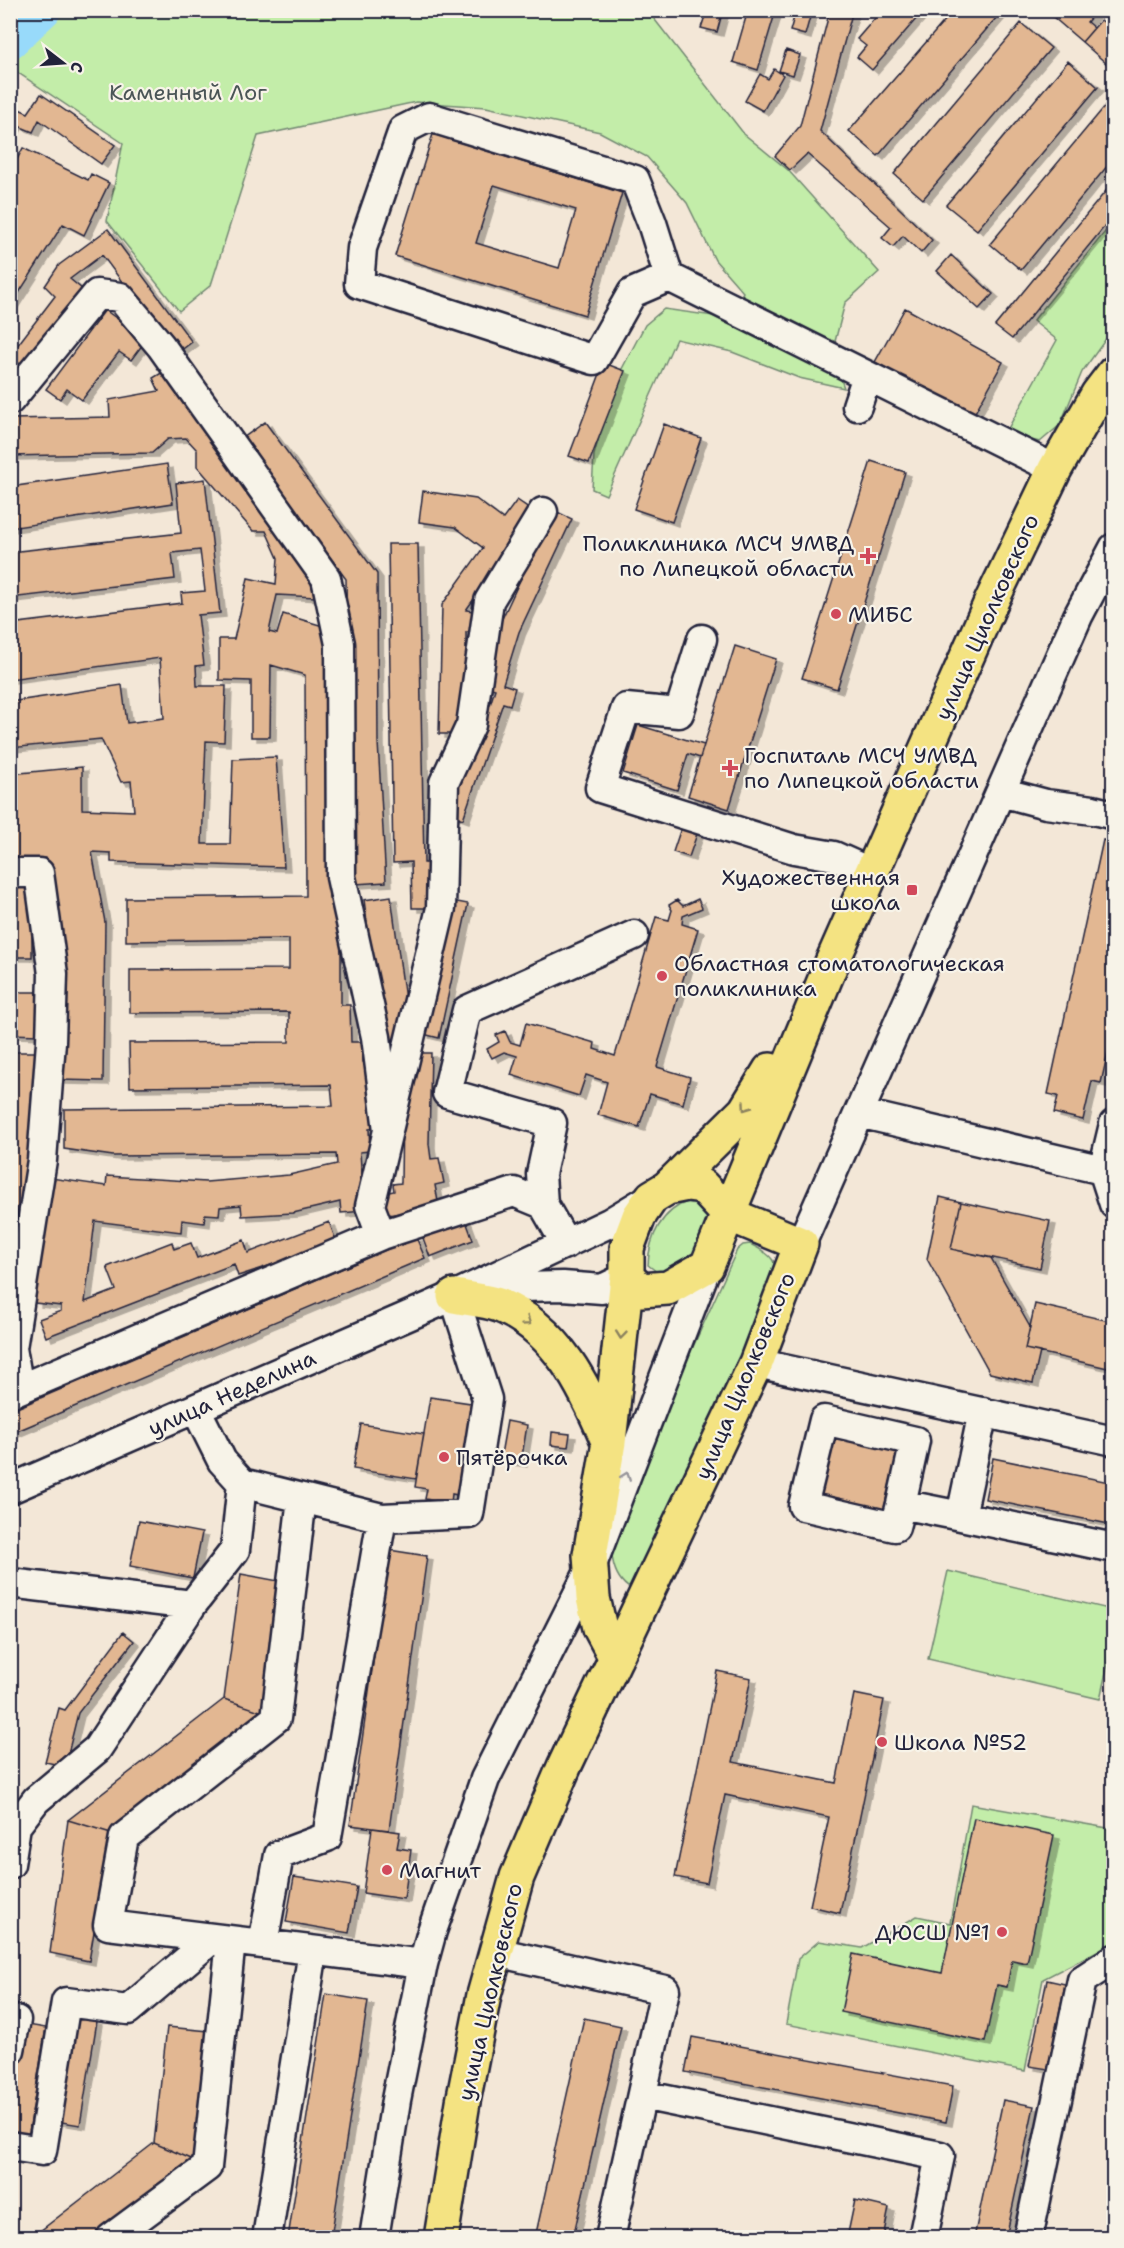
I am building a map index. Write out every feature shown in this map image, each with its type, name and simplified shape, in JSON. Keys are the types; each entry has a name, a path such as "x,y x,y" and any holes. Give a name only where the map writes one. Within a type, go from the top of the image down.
{"main road":[{"name":"улица Циолковского","path":"441,2238 463,2102 484,1995 517,1877 564,1767 756,1363 801,1244 728,1214 830,967 992,600 1055,468 1098,394 1113,373"},
{"name":"улица Циолковского","path":"659,1192 745,1111 830,967"},
{"path":"616,1658 600,1628 593,1598 590,1555 609,1442 627,1277 627,1248 639,1216 659,1192 687,1184 702,1186 728,1214 707,1266 668,1288 641,1290 627,1277"},
{"path":"454,1296 498,1305 523,1318 547,1336 577,1375 591,1400 609,1442"}],"street":[{"path":"669,277 632,293 594,360 359,284 362,248 404,130 429,117 635,180 652,223 669,277 1055,468"},
{"path":"10,400 97,294 120,297 161,346 326,579 340,644 341,877 376,1037 388,1130"},
{"path":"857,406 867,376"},
{"path":"381,1235 370,1206 441,908 444,783 471,725 489,601 543,512"},
{"path":"801,1244 1078,616 1113,548"},
{"path":"702,639 679,713 626,708 600,788 794,849 834,856 872,873"},
{"path":"1001,792 1046,804 1113,815"},
{"path":"10,873 39,873 53,974 51,1041 42,1160 12,1348 15,1391 381,1235 514,1192 543,1204"},
{"path":"566,1244 543,1204 541,1174 552,1123 447,1093 466,1010 634,935"},
{"path":"859,1113 1103,1170"},
{"path":"1113,1124 1103,1170 1113,1204"},
{"name":"улица Неделина","path":"10,1489 454,1296 609,1223 659,1192"},
{"path":"374,2238 396,2100 423,1964 485,1779 590,1570 707,1266"},
{"name":"улица Неделина","path":"454,1296 522,1287 563,1286 602,1289 627,1277"},
{"path":"196,1409 222,1461 242,1483 382,1518 469,1514 488,1399 454,1296"},
{"path":"756,1363 1113,1441"},
{"path":"961,1516 983,1413"},
{"path":"824,1420 915,1441 901,1503 895,1527 803,1506 824,1420"},
{"path":"10,1864 16,1826 36,1800 97,1749 192,1605 235,1550 242,1483"},
{"path":"302,1498 276,1718 124,1837 108,1926 423,1964"},
{"path":"901,1503 1113,1548"},
{"path":"262,1944 279,1855 327,1837 382,1518"},
{"path":"10,1583 192,1605"},
{"path":"10,2146 42,2151 66,2002 128,2010 222,1940"},
{"path":"111,2238 207,2167 222,1940"},
{"path":"267,2238 313,1951"},
{"path":"496,1952 665,1990 610,2238"},
{"path":"1028,2238 1082,1980 1113,1959"},
{"path":"10,2019 16,2019 10,2050"},
{"path":"642,2095 940,2156 923,2238"}],"green space":[{"name":"Каменный Лог","path":"10,11 648,11 744,134 788,170 879,272 845,303 832,353 844,388 799,378 732,352 676,339 606,495 592,489 594,455 614,384 645,325 664,309 728,318 743,292 715,260 687,203 647,157 600,132 486,107 416,102 258,136 211,285 179,311 107,221 123,143 11,68"},
{"path":"1113,222 1113,329 1082,372 1060,425 1040,442 1005,434 1057,340 1033,321"},
{"path":"689,1201 700,1201 714,1211 707,1249 661,1275 648,1265 654,1235 658,1226 671,1211"},
{"path":"750,1244 772,1260 776,1270 777,1286 631,1589 618,1576 615,1568 611,1541 613,1523 737,1250 743,1245"},
{"path":"948,1571 1113,1610 1113,1641 1100,1699 928,1659"},
{"name":"ДЮСШ №1","path":"971,1804 1113,1829 1113,1943 1043,1979 1025,2071 786,2024 798,1959 819,1941 862,1948 917,1916 950,1923"}],"building":[{"path":"687,10 723,10 717,32 701,28 705,16"},
{"path":"748,10 776,10 758,70 733,62"},
{"path":"796,10 812,10 805,35 790,31"},
{"path":"830,10 853,10 820,131 932,240 921,253 903,236 893,247 882,238 891,227 807,154 790,170 775,156 800,126"},
{"path":"882,10 924,10 872,70 857,57 866,46 857,39"},
{"path":"954,10 1003,10 878,156 849,131"},
{"path":"1097,10 1087,22 1094,28 1082,42 1046,11"},
{"path":"1101,20 1114,30 1108,40 1114,45 1114,57 1107,64 1082,42"},
{"path":"1021,23 1051,48 923,199 894,174"},
{"path":"786,50 800,55 793,75 779,71"},
{"path":"1068,61 1098,87 977,230 946,205"},
{"path":"774,69 783,75 763,111 745,101 760,74 768,79"},
{"path":"41,94 115,145 101,164 39,120 33,132 16,125 10,136 10,105 28,113"},
{"path":"1106,105 1114,111 1114,158 1021,270 990,244"},
{"path":"433,134 622,193 585,315 395,256","holes":["494,185 576,210 559,268 476,243"]},
{"path":"23,148 88,180 91,174 109,183 84,235 63,224 10,307 10,173"},
{"path":"1114,181 1114,215 1012,339 995,326"},
{"path":"108,229 192,342 176,354 102,255 70,279 82,289 10,384 10,355 55,296 45,286 59,265"},
{"path":"951,255 993,294 979,309 937,271"},
{"path":"905,308 1003,362 973,416 875,362"},
{"path":"105,310 146,340 131,360 119,352 82,400 67,389 60,399 46,389"},
{"path":"604,363 625,371 589,463 569,456"},
{"path":"168,369 301,548 315,597 277,595 269,632 277,634 283,614 333,629 328,682 329,899 341,899 341,1005 350,1005 351,1042 362,1042 363,1062 374,1061 379,1128 369,1129 370,1151 360,1152 364,1211 341,1213 340,1202 293,1213 242,1216 241,1205 220,1207 219,1215 205,1214 204,1223 182,1220 181,1232 95,1221 85,1302 116,1290 107,1267 172,1242 174,1249 191,1243 197,1258 244,1240 248,1253 329,1222 337,1243 238,1276 234,1264 46,1337 39,1319 61,1311 61,1306 35,1303 51,1178 106,1186 107,1176 206,1182 289,1175 337,1164 336,1154 113,1156 64,1149 64,1109 333,1106 331,1085 130,1087 129,1043 289,1042 289,1012 130,1013 130,970 289,969 289,939 126,941 126,898 306,896 305,675 271,665 270,737 251,737 251,681 219,680 219,639 234,639 248,578 276,584 278,558 266,531 253,531 197,466 197,450 186,438 168,439 152,453 10,456 10,419 110,417 109,400 159,391 153,378"},
{"path":"265,422 377,574 378,742 386,882 355,884 348,742 346,579 243,438"},
{"path":"664,424 701,438 672,522 634,509"},
{"path":"871,461 905,472 837,689 802,678"},
{"path":"167,464 173,503 10,528 10,487"},
{"path":"205,479 220,613 198,615 204,665 196,666 197,686 226,686 224,742 206,741 202,844 230,844 233,759 276,757 284,867 111,862 111,853 92,852 105,922 103,1081 59,1080 61,930 46,858 10,859 10,774 82,767 82,809 134,811 131,781 121,782 101,739 10,748 10,702 122,685 127,723 164,718 160,658 10,679 10,624 182,603 181,593 205,591 200,550 172,553 175,579 10,598 10,552 181,533 176,483"},
{"path":"423,491 476,499 503,519 517,500 536,513 466,610 480,612 480,632 466,632 466,706 461,725 455,725 455,734 439,734 442,605 483,548 455,527 419,522"},
{"path":"553,510 572,519 519,632 503,684 515,688 510,705 503,703 463,819 446,813 483,703 490,705 495,689 481,685 500,623"},
{"path":"388,544 418,544 424,863 431,863 432,908 412,908 411,862 393,863"},
{"path":"735,646 776,659 729,809 688,796"},
{"path":"638,725 704,745 700,758 688,754 677,790 623,773"},
{"path":"682,825 698,831 689,857 673,852"},
{"path":"1114,836 1114,1025 1101,1083 1092,1081 1083,1120 1054,1113 1058,1096 1048,1094 1103,840 1112,842"},
{"path":"10,888 32,888 32,957 10,957"},
{"path":"391,896 409,1029 404,1051 385,1054 364,900"},
{"name":"Областная стоматологическая поликлиника","path":"698,899 702,908 683,916 682,924 698,929 657,1067 690,1077 683,1104 650,1094 639,1127 598,1115 607,1082 586,1075 579,1096 511,1075 517,1056 504,1052 492,1058 487,1049 499,1042 496,1035 505,1031 510,1042 520,1045 526,1023 595,1043 594,1049 615,1056 656,917 669,920 672,910 669,905 677,900 683,906"},
{"path":"452,901 468,904 439,1038 423,1034"},
{"path":"10,992 39,992 38,1035 10,1034"},
{"path":"10,1052 39,1052 35,1126 10,1287"},
{"path":"415,1053 431,1053 429,1144 431,1159 439,1158 444,1183 435,1185 439,1207 388,1215 384,1193 394,1191 393,1184 401,1183 402,1108"},
{"path":"940,1197 961,1202 951,1249 991,1258 1030,1327 1025,1349 1040,1352 1033,1383 990,1373 927,1259"},
{"path":"961,1202 1050,1221 1040,1268 951,1249"},
{"path":"463,1213 473,1240 430,1257 420,1230"},
{"path":"416,1237 425,1258 10,1434 10,1411"},
{"path":"1035,1304 1114,1322 1112,1369 1025,1349"},
{"name":"Пятёрочка","path":"430,1397 477,1404 462,1496 452,1494 451,1503 425,1499 427,1489 415,1487"},
{"path":"507,1421 527,1425 521,1463 500,1460"},
{"path":"361,1424 424,1434 416,1479 353,1469"},
{"path":"552,1432 570,1434 568,1447 551,1445"},
{"path":"832,1434 898,1449 883,1513 817,1498"},
{"path":"993,1458 1114,1483 1114,1525 985,1499"},
{"path":"139,1521 202,1533 193,1578 130,1566"},
{"path":"389,1550 427,1556 389,1830 350,1825"},
{"path":"241,1574 284,1582 269,1714 224,1699"},
{"path":"123,1632 134,1641 78,1713 65,1766 45,1762 59,1708 65,1710"},
{"path":"717,1671 751,1678 733,1762 836,1783 854,1694 884,1700 840,1913 810,1906 829,1817 725,1795 707,1883 675,1877"},
{"path":"224,1699 269,1714 111,1833 68,1820"},
{"path":"974,1818 1054,1835 1027,1963 1012,1960 1007,1987 997,1985 985,2042 841,2012 853,1954 942,1973"},
{"path":"68,1820 111,1833 89,1961 50,1953"},
{"name":"Магнит","path":"372,1828 400,1832 397,1848 411,1850 404,1899 363,1893"},
{"path":"294,1877 357,1887 349,1933 286,1922"},
{"path":"1047,1980 1065,1984 1048,2069 1029,2066"},
{"path":"326,1994 368,2001 331,2238 288,2238"},
{"path":"73,2016 97,2021 80,2125 55,2121"},
{"path":"584,2018 621,2026 573,2238 535,2238"},
{"path":"22,2024 46,2028 27,2144 10,2141 10,2096"},
{"path":"167,2027 209,2031 196,2161 154,2143"},
{"path":"692,2037 953,2086 946,2122 685,2072"},
{"path":"1003,2100 1034,2106 1006,2238 974,2238"},
{"path":"154,2143 196,2161 91,2238 31,2238"},
{"path":"855,2200 889,2208 883,2238 847,2238"}],"waterway":[{"path":"10,41 43,10"}],"place":[{"name":"Поликлиника МСЧ УМВД по Липецкой области","path":"868,556"},
{"name":"МИБС","path":"836,614"},
{"name":"Госпиталь МСЧ УМВД по Липецкой области","path":"730,768"},
{"name":"Художественная школа","path":"912,890"},
{"name":"Областная стоматологическая поликлиника","path":"662,976"},
{"name":"Пятёрочка","path":"444,1457"},
{"name":"Школа №52","path":"882,1742"},
{"name":"Магнит","path":"387,1870"},
{"name":"ДЮСШ №1","path":"1002,1932"}]}
